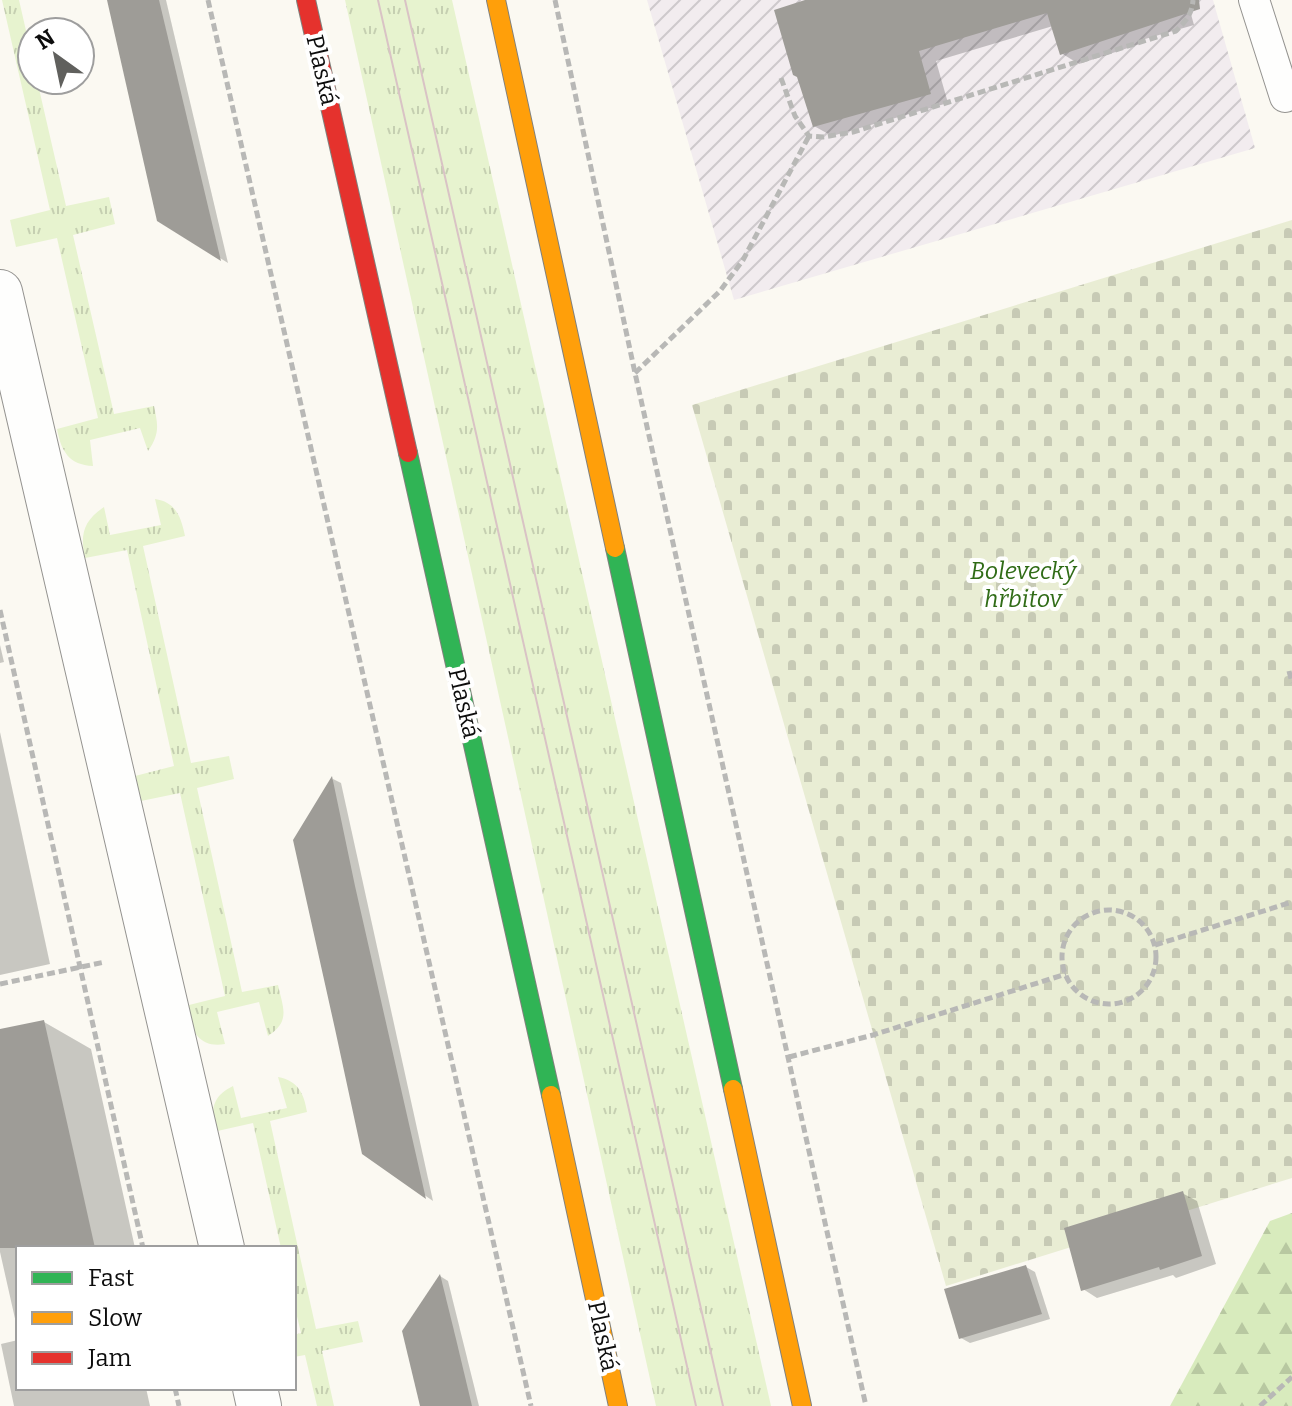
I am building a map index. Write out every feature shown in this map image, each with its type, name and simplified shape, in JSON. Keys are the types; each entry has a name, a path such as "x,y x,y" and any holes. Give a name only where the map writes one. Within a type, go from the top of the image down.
{"main road":[{"name":"Plaská","path":"306,0 526,978 618,1406"},
{"path":"496,0 802,1406"}],"street":[{"path":"0,292 222,1246"}],"lane":[{"path":"1254,0 1285,97"}],"path":[{"path":"208,0 531,1406"},
{"path":"555,0 635,373 866,1406"},
{"path":"809,136 853,132 1176,31 1186,22 1193,0"},
{"path":"781,78 795,116 809,136"},
{"path":"635,373 720,291 743,260 809,136"},
{"path":"0,610 143,1246"},
{"path":"1289,671 1292,683"},
{"path":"1155,945 1292,902"},
{"path":"1121,911 1136,918 1148,930 1155,945 1156,960 1152,976 1131,999 1101,1003 1085,998 1066,974 1062,957 1065,941 1074,926 1095,912 1121,911"},
{"path":"0,984 154,952"},
{"path":"789,1057 873,1035 1066,974"},
{"path":"1260,1406 1292,1377"}],"shaded area":[{"path":"647,0 1213,0 1255,148 734,300"}],"green space":[{"path":"2,0 19,0 23,16 16,16 16,61"},
{"path":"345,0 452,0 771,1406 656,1406"},
{"path":"24,96 41,96 66,206 109,197 115,224 73,235 114,414 154,406 156,434 148,451 140,428 90,440 93,466 72,460 61,444 57,429 98,418 57,238 16,247 10,220 50,210"},
{"name":"Bolevecký hřbitov","path":"1292,220 1292,1178 946,1286 692,405"},
{"path":"155,499 173,507 185,536 143,546 191,763 229,756 234,779 197,788 242,992 278,985 284,1014 280,1025 268,1036 259,1002 217,1012 225,1044 216,1045 202,1040 193,1029 185,1006 225,996 180,793 141,801 135,776 174,766 127,550 85,558 83,535 87,523 97,512 104,507 110,535 161,525"},
{"path":"278,1077 291,1081 299,1089 307,1112 270,1121 316,1329 358,1321 363,1342 322,1351 334,1406 317,1406 305,1355 296,1357 296,1334 301,1333 296,1312 296,1246 281,1246 253,1123 213,1132 214,1104 220,1095 233,1086 241,1118 287,1108"},
{"path":"1292,1213 1292,1406 1170,1406 1270,1221"}],"building":[{"path":"107,0 159,0 221,261 157,221"},
{"path":"805,0 1199,0 1200,9 1060,55 1047,13 919,51 931,94 813,127 797,77 793,75 774,10"},
{"path":"332,776 426,1199 362,1154 293,840"},
{"path":"44,1020 95,1246 0,1248 0,1029"},
{"path":"1183,1191 1202,1256 1081,1291 1064,1228"},
{"path":"1026,1265 1042,1314 959,1339 944,1289"},
{"path":"440,1274 472,1406 420,1406 402,1331"}],"tram line":[{"path":"378,0 696,1406"},
{"path":"405,0 723,1406"}],"traffic: fast":[{"path":"408,453 551,1095"},
{"path":"615,548 733,1089"}],"traffic: slow":[{"path":"496,0 615,548"},
{"path":"733,1089 802,1406"},
{"path":"551,1095 618,1406"}],"traffic: jam":[{"path":"306,0 408,453"}]}
